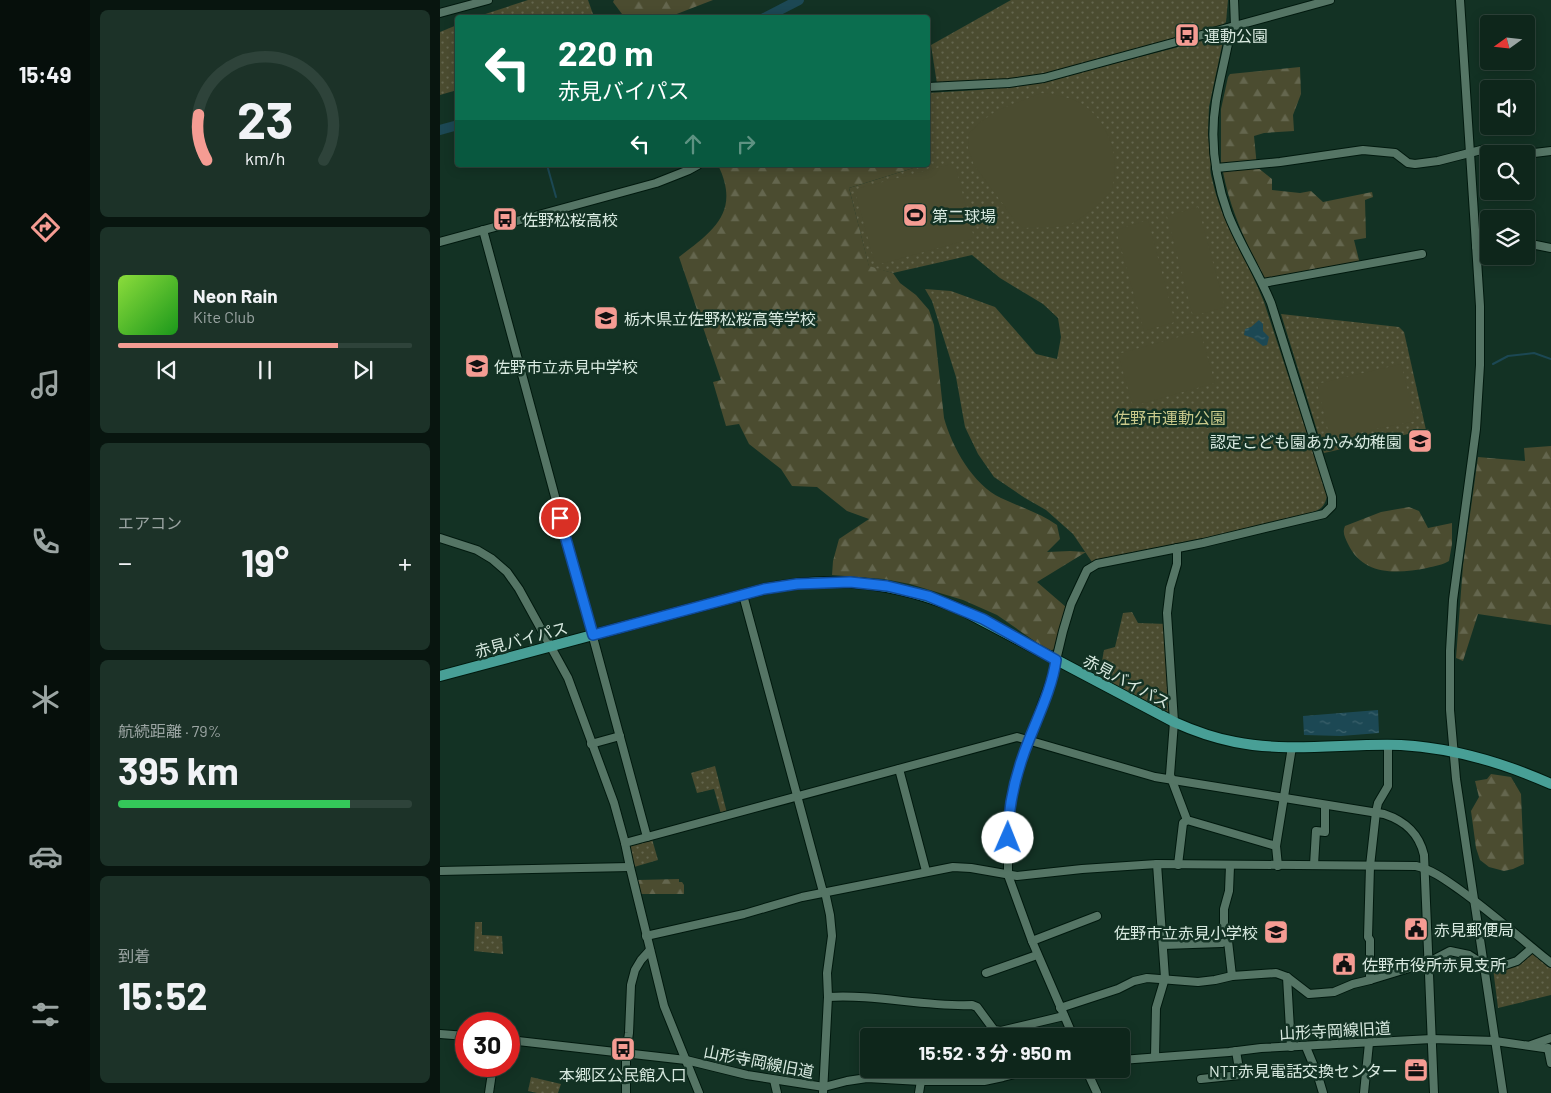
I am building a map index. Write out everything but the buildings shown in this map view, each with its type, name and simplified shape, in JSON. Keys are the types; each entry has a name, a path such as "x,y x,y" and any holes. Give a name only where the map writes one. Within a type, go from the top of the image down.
{"main road":[{"name":"赤見バイパス","path":"440,676 780,586 814,582 850,582 894,588 928,596 962,610 983,619 1174,722 1229,741 1292,748 1416,746 1453,751 1508,767 1551,784"}],"street":[{"path":"440,13 488,0"},
{"path":"1069,1028 1037,955 1008,875 1008,816 1019,767 1052,678 1062,631 1071,604 1084,576 1090,566 1324,514 1332,506 1332,497 1296,380 1263,283 1232,224 1216,168 1214,142 1215,115 1232,27 1234,0"},
{"path":"930,87 1031,80 1330,0"},
{"path":"1460,0 1480,306 1480,384 1476,429 1456,565 1451,618 1450,686 1453,751 1503,1093"},
{"path":"1216,168 1280,162 1363,150 1395,153 1408,163 1431,163 1480,151"},
{"path":"1535,153 1551,151"},
{"path":"440,242 656,182 681,174 694,167"},
{"path":"482,230 647,837"},
{"path":"1535,245 1551,248"},
{"path":"1476,247 1480,246"},
{"path":"1263,283 1422,254"},
{"path":"440,538 477,550 492,559 507,572 519,588 568,678 591,744 605,777 625,842 664,1006 699,1093"},
{"path":"1176,548 1177,564 1170,588 1167,613 1174,722 1170,775 1187,820"},
{"path":"743,595 830,915 832,936 827,973 828,997 824,1090"},
{"path":"591,744 620,736"},
{"path":"625,842 1017,737 1130,771 1172,780 1376,812 1402,822 1413,832 1422,846 1425,868 1434,1093"},
{"path":"1370,980 1370,940 1368,937 1370,866 1378,803 1388,786 1388,745"},
{"path":"1278,866 1276,846 1292,748"},
{"path":"899,769 926,871"},
{"path":"1314,865 1316,831 1325,832 1325,805"},
{"path":"1187,820 1276,846"},
{"path":"1178,865 1183,823 1187,820"},
{"path":"1155,1057 1156,1008 1164,978 1157,864"},
{"path":"646,936 744,914 824,892 953,867 971,868 1008,875 1030,876 1082,869 1157,864 1416,866 1425,868 1445,879 1474,900 1551,963"},
{"path":"1230,866 1229,891 1224,925 1232,976"},
{"path":"440,871 630,867"},
{"path":"1032,941 1097,916"},
{"path":"1163,945 1222,943 1228,941"},
{"path":"1018,1028 1062,1012 1134,981 1147,978 1198,982 1232,976 1276,973 1287,977 1309,994 1334,992 1352,984 1429,962 1450,951 1469,955 1483,964 1502,966 1517,961 1532,948"},
{"path":"626,1093 626,1053 629,1033 631,984 635,970 650,950"},
{"path":"986,972 1037,955"},
{"path":"1287,977 1291,1047"},
{"path":"828,997 864,997 893,1001 972,1005 977,1007 993,1028"},
{"path":"440,1034 455,1035"},
{"path":"1530,1045 1551,1038"},
{"name":"山形寺岡線旧道","path":"1130,1059 1261,1048 1432,1040 1495,1041 1550,1048"},
{"name":"山形寺岡線旧道","path":"520,1041 686,1060 747,1075 824,1090 846,1081 867,1078 921,1081 976,1081 1003,1078"},
{"path":"1364,1093 1369,1043"},
{"path":"1306,1047 1323,1093"},
{"path":"1550,1048 1551,1063"},
{"path":"1201,1078 1240,1074 1236,1051"},
{"path":"489,1093 491,1077"},
{"path":"1090,1078 1097,1093"},
{"path":"774,1080 777,1093"},
{"path":"919,1093 921,1081"}],"green space":[{"path":"528,0 588,0 593,15 482,15"},
{"path":"614,0 713,0 674,15 623,15 613,2"},
{"path":"1011,0 1228,0 1226,22 1222,26 1038,75 937,84 931,45"},
{"path":"455,26 455,91 440,95 440,32"},
{"name":"佐野市運動公園","path":"1218,37 1223,41 1209,107 1208,134 1211,176 1217,199 1229,229 1264,302 1327,494 1322,507 1314,512 1205,539 1092,562 1073,534 1046,510 994,477 978,454 965,427 956,377 932,301 925,289 951,291 995,307 1036,354 1057,359 1061,337 1058,318 1043,304 1000,278 972,255 893,273 869,267 849,188 917,167 930,167 930,93 978,90 1037,83"},
{"path":"1300,67 1301,94 1293,115 1294,131 1264,133 1254,136 1257,167 1272,179 1272,190 1300,193 1311,191 1323,202 1372,192 1373,197 1365,200 1366,238 1354,240 1360,264 1269,279 1264,278 1257,265 1240,227 1226,187 1223,172 1227,170 1226,164 1221,163 1221,109 1230,74"},
{"path":"1041,93 1075,100 1085,106 1101,122 1114,154 1114,177 1112,188 1106,197 1073,223 1055,227 1023,228 1014,219 974,165 968,148 969,134 978,124 996,111"},
{"name":"第二球場","path":"951,164 956,168 973,234 971,239 880,264 874,260 856,195 860,188"},
{"path":"719,167 917,167 849,188 869,266 893,273 900,283 916,295 929,310 934,325 944,418 958,453 973,475 981,484 1001,498 1044,517 1057,525 1060,539 1047,552 1086,552 1037,582 1066,607 1055,649 1049,651 997,615 963,600 910,584 884,579 832,575 833,561 839,539 869,519 847,511 817,487 792,486 781,469 749,444 739,424 726,426 713,382 721,380 679,257 703,238 720,219 725,208 724,181"},
{"path":"1198,207 1225,307 1193,316 1167,216"},
{"path":"1148,220 1175,322 1144,331 1116,230"},
{"path":"1281,314 1399,327 1404,332 1426,430 1324,453"},
{"path":"1200,331 1215,383 1133,406 1118,354"},
{"path":"1401,364 1416,421 1330,438 1317,384"},
{"path":"1551,446 1551,625 1478,614 1463,661 1456,658 1463,565 1478,457 1525,461 1524,448"},
{"path":"1409,507 1419,511 1428,528 1452,523 1452,544 1449,561 1427,568 1393,571 1372,567 1362,562 1354,554 1345,537 1345,526 1381,512"},
{"path":"1132,612 1138,623 1167,624 1172,714 1099,678 1104,650 1115,647 1123,613"},
{"path":"715,766 727,813 721,814 714,789 697,793 691,773"},
{"path":"1491,774 1511,777 1521,794 1524,864 1504,871 1489,867 1480,860 1476,848 1471,811 1479,797 1475,781 1487,779"},
{"path":"652,839 658,860 634,867 628,846"},
{"path":"679,879 679,882 682,882 684,885 684,894 640,894 637,880"},
{"path":"475,922 482,922 482,935 502,936 503,954 474,951"},
{"path":"1533,953 1551,968 1551,995 1498,1008 1493,968 1517,964"},
{"path":"531,1077 561,1084 558,1093 528,1091"}],"water":[{"path":"1259,320 1263,324 1263,331 1269,337 1267,345 1263,346 1253,338 1244,335 1245,329 1251,327"},
{"path":"1378,710 1379,733 1341,736 1304,735 1303,716"}],"waterway":[{"path":"770,15 799,0"},
{"path":"440,130 455,126"},
{"path":"548,167 556,197"},
{"path":"1493,364 1508,356 1534,353 1551,359"}],"place":[{"name":"運動公園","path":"1187,35"},
{"name":"第二球場","path":"915,215"},
{"name":"佐野松桜高校","path":"505,219"},
{"name":"栃木県立佐野松桜高等学校","path":"606,318"},
{"name":"佐野市立赤見中学校","path":"477,366"},
{"name":"認定こども園あかみ幼稚園","path":"1420,441"},
{"name":"赤見郵便局","path":"1416,929"},
{"name":"佐野市立赤見小学校","path":"1276,932"},
{"name":"佐野市役所赤見支所","path":"1344,964"},
{"name":"本郷区公民館入口","path":"623,1049"},
{"name":"NTT赤見電話交換センター","path":"1416,1070"}],"route":[{"path":"560,518 593,635 764,589 797,584 869,583 928,596 962,610 983,619 1056,660 1039,716 1019,767 1008,816 1008,838"}]}
